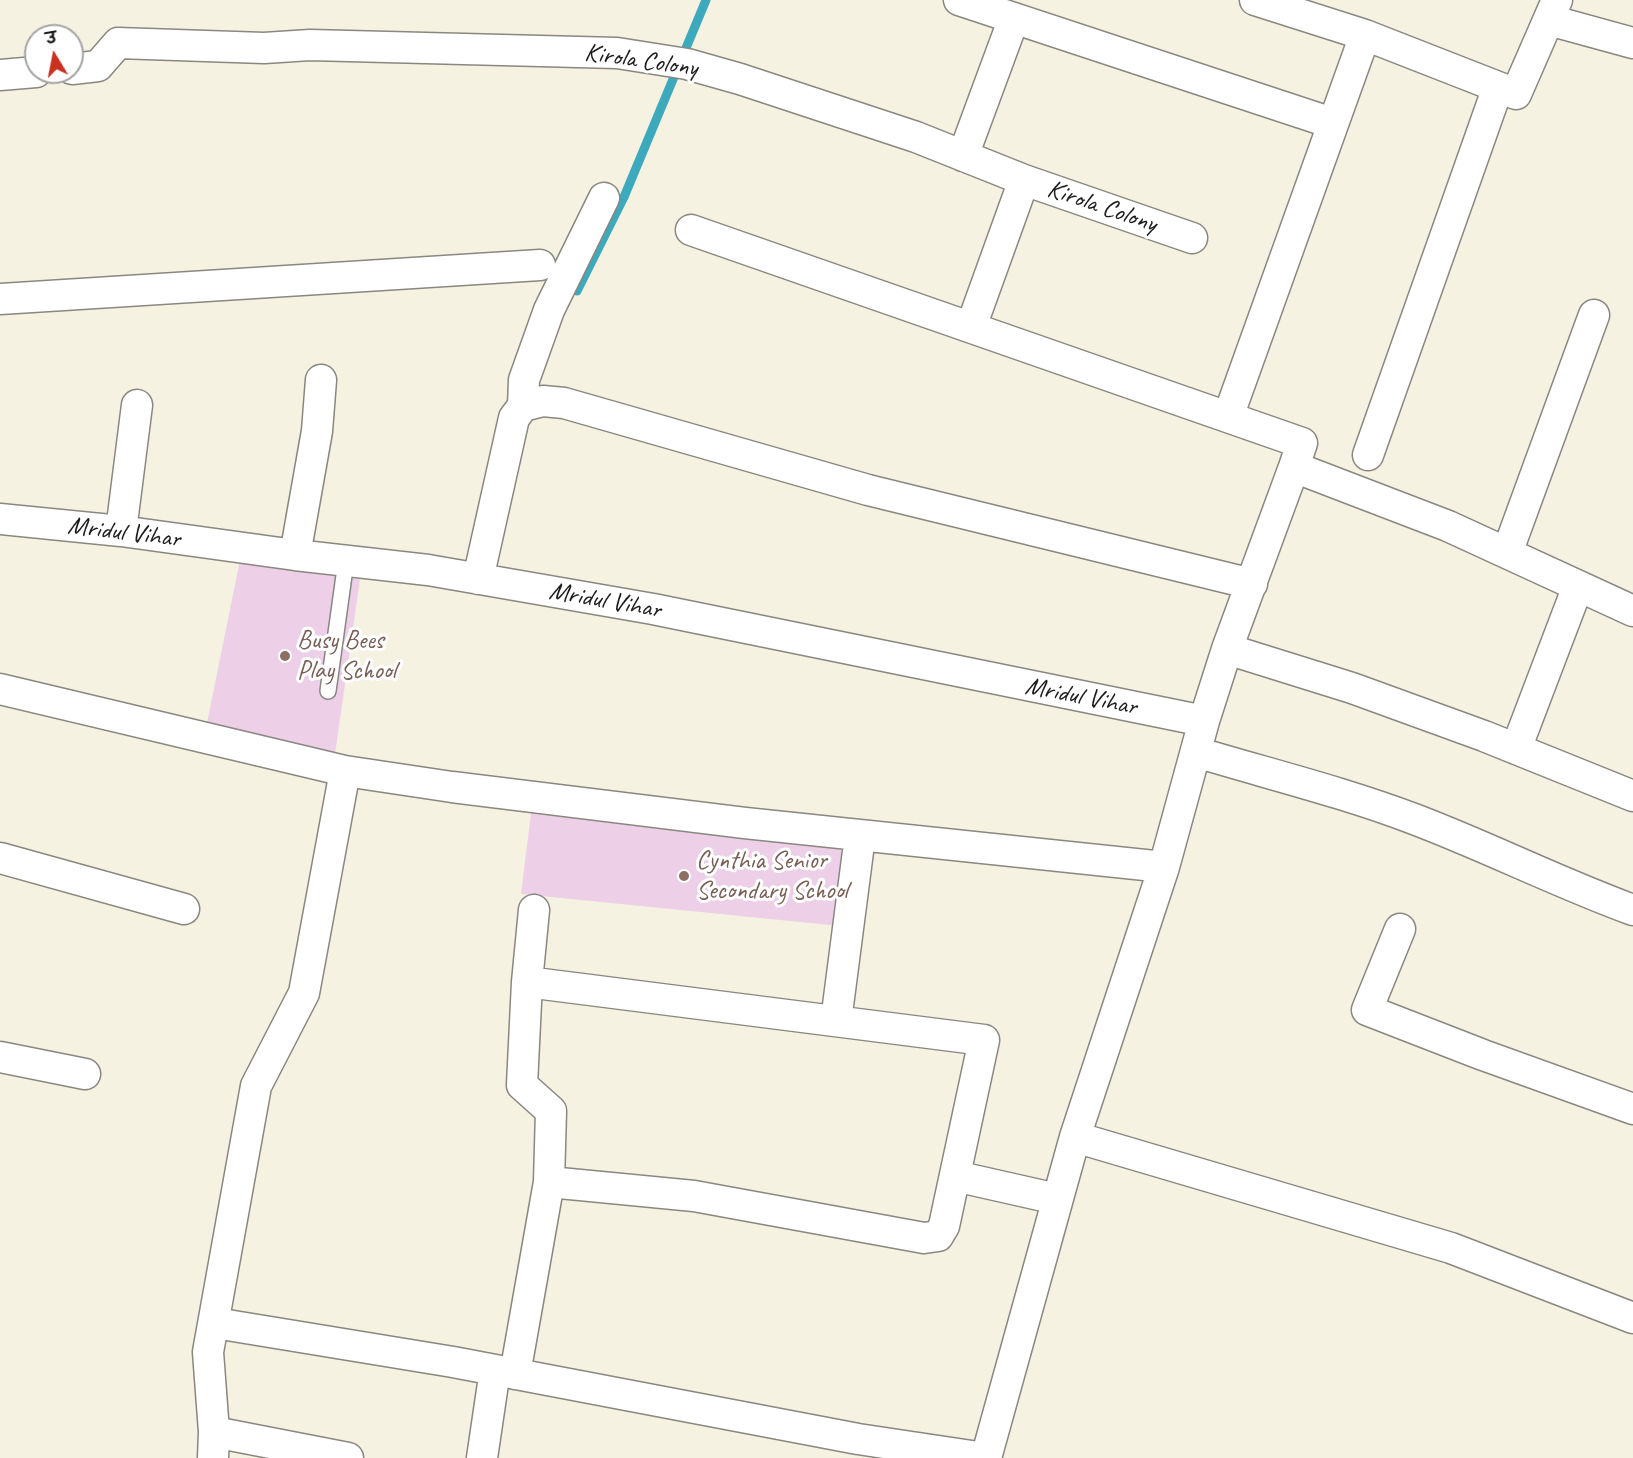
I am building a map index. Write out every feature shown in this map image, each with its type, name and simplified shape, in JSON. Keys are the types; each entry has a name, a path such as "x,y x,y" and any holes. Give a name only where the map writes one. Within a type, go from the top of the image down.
{"street":[{"path":"959,0 1332,123"},
{"path":"1256,0 1365,35 1516,94 1553,10 1633,43"},
{"path":"963,156 1014,18"},
{"path":"1228,417 1365,35"},
{"name":"Kirola Colony","path":"84,68 98,66 118,43 264,48 310,45 605,52 681,63 740,79 905,134 1024,180 1192,238"},
{"path":"0,75 24,73"},
{"path":"1368,455 1498,87"},
{"path":"971,327 1024,180"},
{"path":"523,406 524,380 549,310 604,198"},
{"path":"214,1323 505,1372 858,1439 976,1457 1075,1137 1164,867 1204,721 1227,649 1302,443 691,230"},
{"path":"0,299 540,265"},
{"path":"1507,553 1594,315"},
{"path":"295,555 317,431 321,380"},
{"path":"478,579 513,418 523,406 543,401 564,403 868,489 1252,584"},
{"path":"121,531 137,405"},
{"path":"1294,467 1448,526 1633,611"},
{"name":"Mridul Vihar","path":"0,519 121,531 295,555 428,570 653,609 1204,721"},
{"path":"1516,748 1578,586"},
{"path":"1227,649 1352,688 1516,748 1633,796"},
{"path":"0,689 345,771 452,787 860,836 1164,867"},
{"path":"1196,752 1414,819 1633,910"},
{"path":"345,771 304,993 256,1086 208,1353 214,1445 348,1458"},
{"path":"836,1021 860,836"},
{"path":"0,858 184,909"},
{"path":"482,1458 505,1372 549,1182 551,1111 522,1085 527,982 534,910"},
{"path":"1400,928 1367,1010 1633,1109"},
{"path":"527,982 984,1040 944,1226 938,1236 924,1238 694,1196 549,1182"},
{"path":"0,1057 85,1074"},
{"path":"1075,1137 1451,1248 1633,1318"},
{"path":"955,1176 1057,1199"}],"lane":[{"path":"328,691 346,561"}],"shaded area":[{"name":"Busy Bees Play School","path":"240,560 360,579 334,761 205,733"},
{"name":"Cynthia Senior Secondary School","path":"532,805 833,842 847,857 840,926 521,894"}],"waterway":[{"path":"577,291 624,197 706,0"}],"place":[{"name":"Busy Bees Play School","path":"285,656"},
{"name":"Cynthia Senior Secondary School","path":"684,876"}]}
